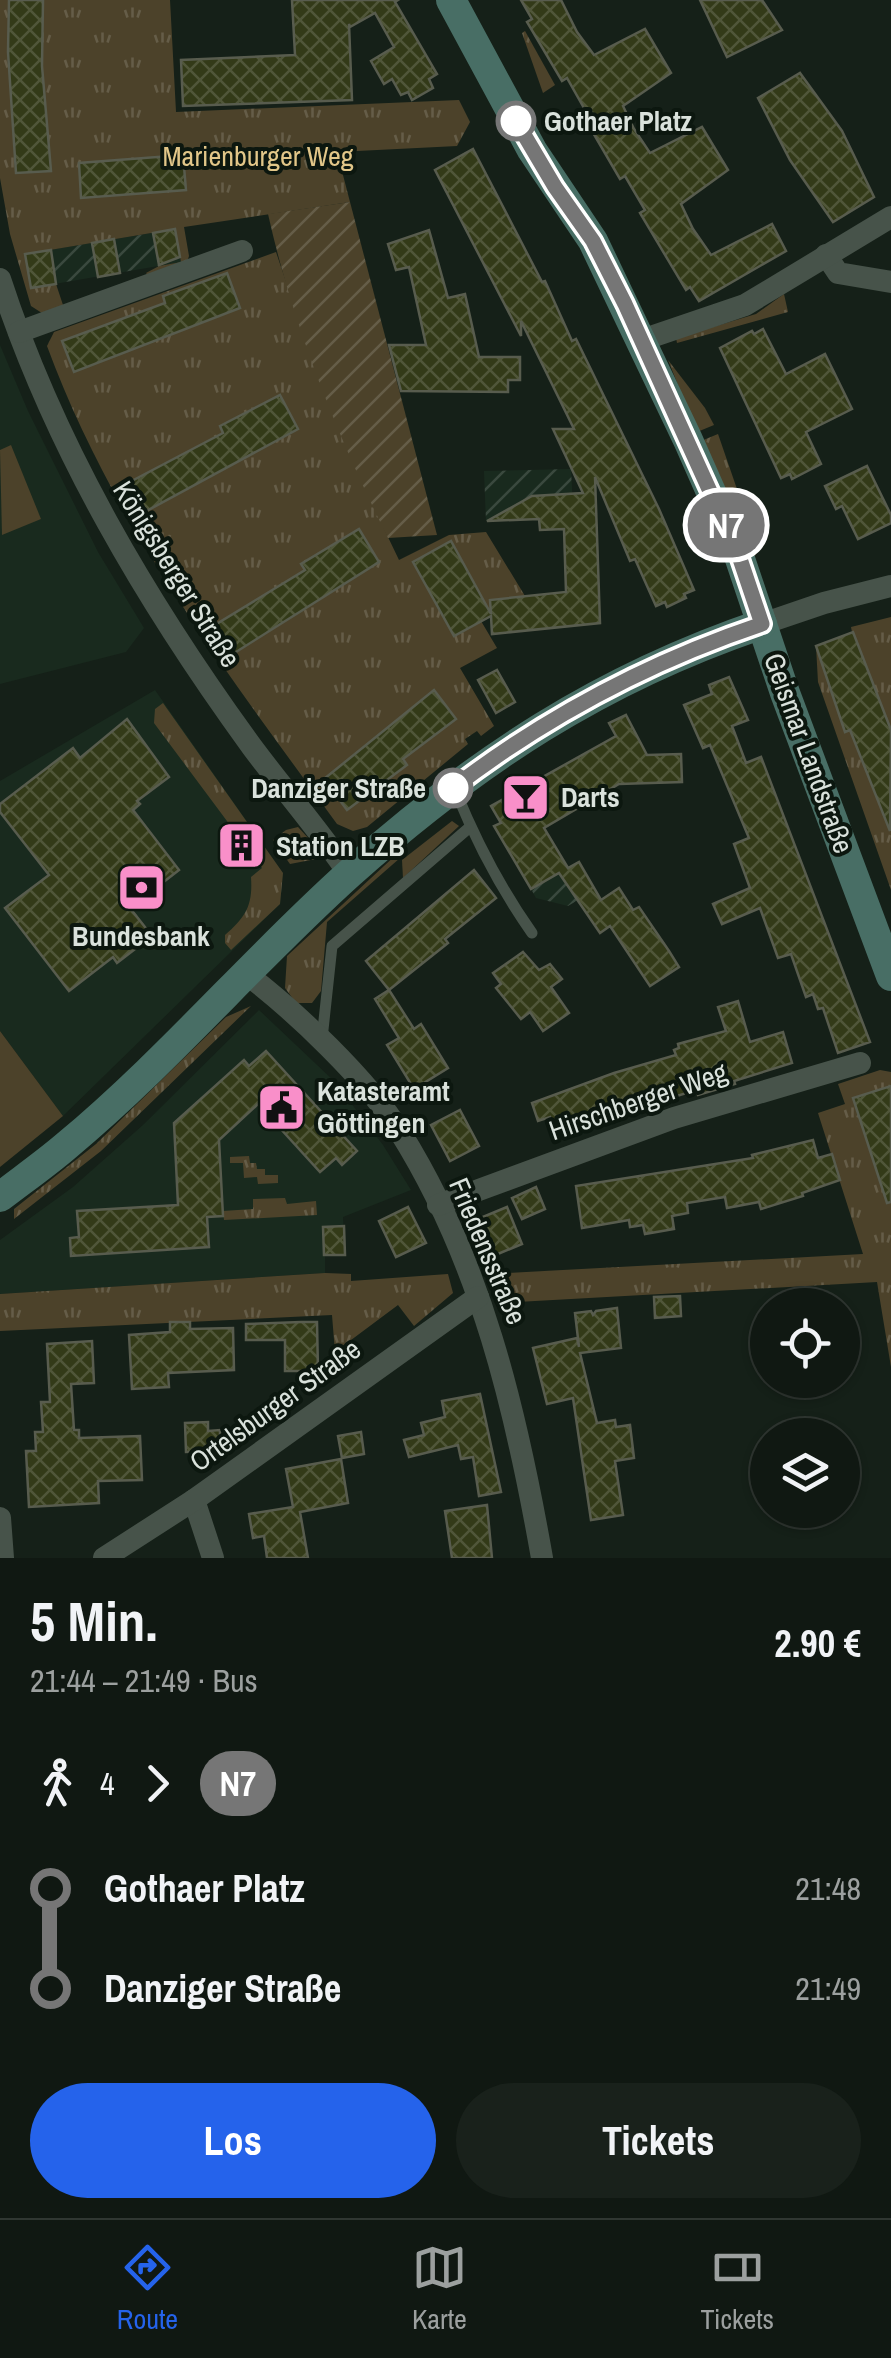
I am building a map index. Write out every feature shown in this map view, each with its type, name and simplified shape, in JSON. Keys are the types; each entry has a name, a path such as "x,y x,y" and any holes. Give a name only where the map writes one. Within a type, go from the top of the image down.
{"main road":[{"name":"Geismar Landstraße","path":"451,0 532,150 593,241 642,340 738,553 891,976"},
{"path":"0,1197 66,1146 159,1060 349,874 454,788 567,710 688,651 762,624"}],"street":[{"path":"642,340 745,305 891,217"},
{"path":"19,332 242,251"},
{"path":"826,255 838,273 891,282"},
{"name":"Königsberger Straße","path":"0,279 61,433 120,544 251,745 349,874"},
{"path":"762,624 891,586"},
{"name":"Friedensstraße","path":"246,973 273,994 367,1088 400,1132 438,1205 488,1318 513,1412 542,1558"},
{"name":"Hirschberger Weg","path":"438,1205 674,1118 860,1062"},
{"name":"Ortelsburger Straße","path":"104,1558 194,1500 478,1297"},
{"path":"194,1500 213,1558"},
{"path":"0,1518 3,1558"}],"lane":[{"path":"454,788 470,827 532,933"},
{"path":"322,1043 332,946 470,827"}],"shaded area":[{"path":"176,229 181,262 31,288 25,254"},
{"path":"0,345 98,552 144,628 126,652 0,684"},
{"path":"571,469 574,528 553,518 486,521 484,471"},
{"name":"Bundesbank","path":"155,690 283,873 280,904 63,1116 0,1031 0,781"},
{"path":"579,862 595,890 568,906 536,898 531,889"},
{"path":"259,1010 334,1081 383,1145 411,1190 343,1217 345,1255 325,1256 325,1273 0,1294 0,1240 73,1187 143,1125"}],"green space":[{"name":"Marienburger Weg","path":"0,0 170,0 176,112 459,100 470,122 457,146 337,152 350,202 184,227 189,256 186,265 149,277 146,273 159,266 181,262 175,229 26,254 31,288 56,284 64,308 45,315 31,306 10,234 0,178"},
{"path":"525,31 555,85 543,93 522,33"},
{"path":"350,202 437,535 388,538 318,379 278,256 268,214"},
{"path":"276,252 332,408 399,560 449,535 486,532 525,596 481,621 497,648 460,668 494,726 481,736 477,731 465,739 468,744 367,827 353,831 337,824 175,595 104,474 47,346 54,332"},
{"path":"784,294 788,312 677,343 676,338 756,314"},
{"path":"668,360 705,408 714,425 697,432"},
{"path":"718,434 758,550 755,556 701,441"},
{"path":"11,445 41,519 2,535 0,450"},
{"path":"891,617 891,890 818,682 816,646 852,632 851,627"},
{"path":"163,703 283,873 280,904 231,950 225,935 247,910 251,877 262,868 154,723 155,709"},
{"path":"452,821 459,826 403,878 402,860"},
{"path":"298,827 310,840 316,859 290,864 273,840"},
{"path":"398,853 400,858 327,922 321,991 312,1003 296,1003 285,988 287,956"},
{"path":"251,1006 101,1151 14,1219 14,1209 96,1144 226,1017"},
{"path":"0,1031 63,1116 0,1167"},
{"path":"880,1070 891,1072 891,1367 877,1282 501,1303 488,1274 863,1254 818,1113 845,1104 838,1084"},
{"path":"249,1156 257,1169 265,1169 265,1175 278,1175 278,1183 258,1184 257,1177 244,1178 243,1163 230,1163 230,1157"},
{"path":"285,1198 287,1204 316,1201 317,1215 224,1220 223,1211 253,1209 253,1199"},
{"path":"351,1274 351,1281 448,1274 453,1293 414,1326 398,1305 335,1352 332,1315 0,1331 0,1294"}],"building":[{"path":"9,0 43,0 42,66 51,171 16,173 8,52"},
{"path":"292,0 398,0 395,2 437,74 429,79 433,88 412,100 408,92 401,95 392,79 384,84 371,61 394,47 375,13 350,27 349,24 352,100 183,106 181,60 295,55"},
{"path":"521,0 561,0 594,55 645,29 671,73 623,106 634,129 650,153 702,127 728,170 681,204 693,229 711,255 772,224 786,251 699,301 690,287 686,290 640,213 645,210 625,176 620,179 585,119 589,117 567,78 562,81 527,22 532,19"},
{"path":"700,0 762,0 782,30 727,57"},
{"path":"800,73 842,131 874,197 833,222 790,160 758,98"},
{"path":"473,149 542,282 545,281 572,341 576,339 694,590 667,607 665,602 656,606 635,559 630,561 595,477 600,623 492,634 491,616 454,636 413,562 451,541 491,614 490,600 566,592 564,529 540,530 539,519 487,521 532,496 583,493 553,429 574,429 521,321 521,336 435,170"},
{"path":"183,155 186,190 81,198 79,163"},
{"path":"175,229 180,257 159,265 153,233"},
{"path":"429,230 448,298 465,294 479,357 520,357 520,380 508,380 508,392 401,391 389,345 426,345 409,267 396,270 388,244"},
{"path":"114,239 120,273 98,277 92,243"},
{"path":"51,250 56,284 31,288 25,254"},
{"path":"227,273 240,308 74,372 62,341 165,303 163,296"},
{"path":"763,329 786,374 825,354 852,409 806,432 821,464 792,479 790,474 781,478 720,348"},
{"path":"280,395 298,429 141,514 126,484 223,433 220,426"},
{"path":"867,466 891,515 891,523 858,539 842,506 836,509 825,486"},
{"path":"359,529 379,562 228,657 210,628 305,570 301,564"},
{"path":"853,632 891,730 890,831 850,730 845,732 816,646"},
{"path":"497,670 515,702 496,713 478,680"},
{"path":"729,677 748,720 732,726 746,763 761,757 870,1042 838,1053 823,1008 818,1009 813,994 806,997 791,954 778,958 760,908 722,924 713,904 750,888 734,844 749,838 710,745 703,748 684,705 712,694 709,685"},
{"path":"434,690 456,719 403,759 407,765 347,810 324,779"},
{"path":"626,715 647,755 681,754 682,782 619,784 544,828 568,868 579,862 601,900 619,888 633,910 639,907 669,951 679,967 650,986 610,926 600,933 559,873 531,889 494,826 501,823 491,806 616,736 609,723"},
{"path":"127,719 169,777 137,801 140,804 133,810 179,870 130,908 152,936 117,963 113,957 69,991 5,908 49,875 0,812 0,804 73,748 80,758"},
{"path":"474,870 496,898 389,990 366,961"},
{"path":"523,952 539,970 550,964 562,979 551,987 569,1013 543,1031 530,1012 521,1019 496,988 501,984 493,973"},
{"path":"389,990 414,1029 421,1024 448,1068 414,1089 387,1045 399,1038 375,999"},
{"path":"738,1001 750,1042 783,1032 792,1063 734,1081 735,1084 698,1095 696,1090 564,1131 563,1126 554,1129 550,1117 538,1121 532,1103 676,1055 678,1044 726,1031 718,1007"},
{"path":"266,1051 357,1151 342,1165 336,1158 320,1172 258,1104 219,1140 223,1216 207,1217 209,1247 71,1256 70,1238 79,1237 77,1211 178,1205 174,1123 244,1060 249,1066"},
{"path":"891,1086 891,1202 887,1203 853,1098"},
{"path":"460,1110 479,1146 450,1161 431,1125"},
{"path":"813,1140 818,1158 832,1154 840,1180 802,1193 803,1196 761,1209 759,1202 727,1208 725,1197 687,1203 688,1213 672,1216 674,1229 645,1234 643,1225 630,1227 629,1220 582,1228 576,1186 753,1158 752,1155"},
{"path":"536,1187 545,1209 522,1219 512,1198"},
{"path":"408,1207 426,1243 396,1257 379,1221"},
{"path":"507,1207 522,1244 493,1256 478,1219"},
{"path":"344,1226 345,1255 324,1255 323,1227"},
{"path":"680,1296 681,1316 655,1318 654,1297"},
{"path":"617,1308 621,1348 580,1353 597,1423 615,1420 616,1427 630,1425 634,1458 615,1461 623,1515 591,1520 573,1398 547,1404 533,1348 577,1338 579,1347 575,1313 591,1311 593,1315"},
{"path":"170,1322 190,1322 190,1329 233,1328 234,1370 168,1373 169,1387 132,1389 129,1335 170,1332"},
{"path":"317,1322 318,1371 285,1371 285,1340 246,1340 246,1324"},
{"path":"92,1341 94,1383 71,1384 74,1430 79,1430 79,1438 140,1436 142,1480 98,1481 99,1503 29,1507 26,1451 36,1451 35,1432 43,1432 41,1402 50,1402 47,1344"},
{"path":"480,1394 501,1492 479,1496 473,1457 461,1459 458,1445 409,1457 404,1440 424,1435 421,1423 445,1417 442,1401"},
{"path":"208,1422 208,1431 220,1430 220,1451 186,1452 185,1423"},
{"path":"361,1432 364,1454 342,1458 338,1436"},
{"path":"341,1459 348,1503 300,1512 308,1558 267,1558 264,1536 253,1538 249,1514 293,1507 286,1469"},
{"path":"487,1505 492,1558 452,1558 445,1511"}],"bus line":[{"name":"N7","path":"453,788 567,710 702,645 762,624 738,553 625,304 593,241 516,121"}],"place":[{"name":"Gothaer Platz","path":"516,121"},
{"name":"Danziger Straße","path":"453,788"},
{"name":"Darts","path":"526,797"},
{"name":"Station LZB","path":"241,846"},
{"name":"Bundesbank","path":"141,888"},
{"name":"Katasteramt Göttingen","path":"282,1107"}]}
